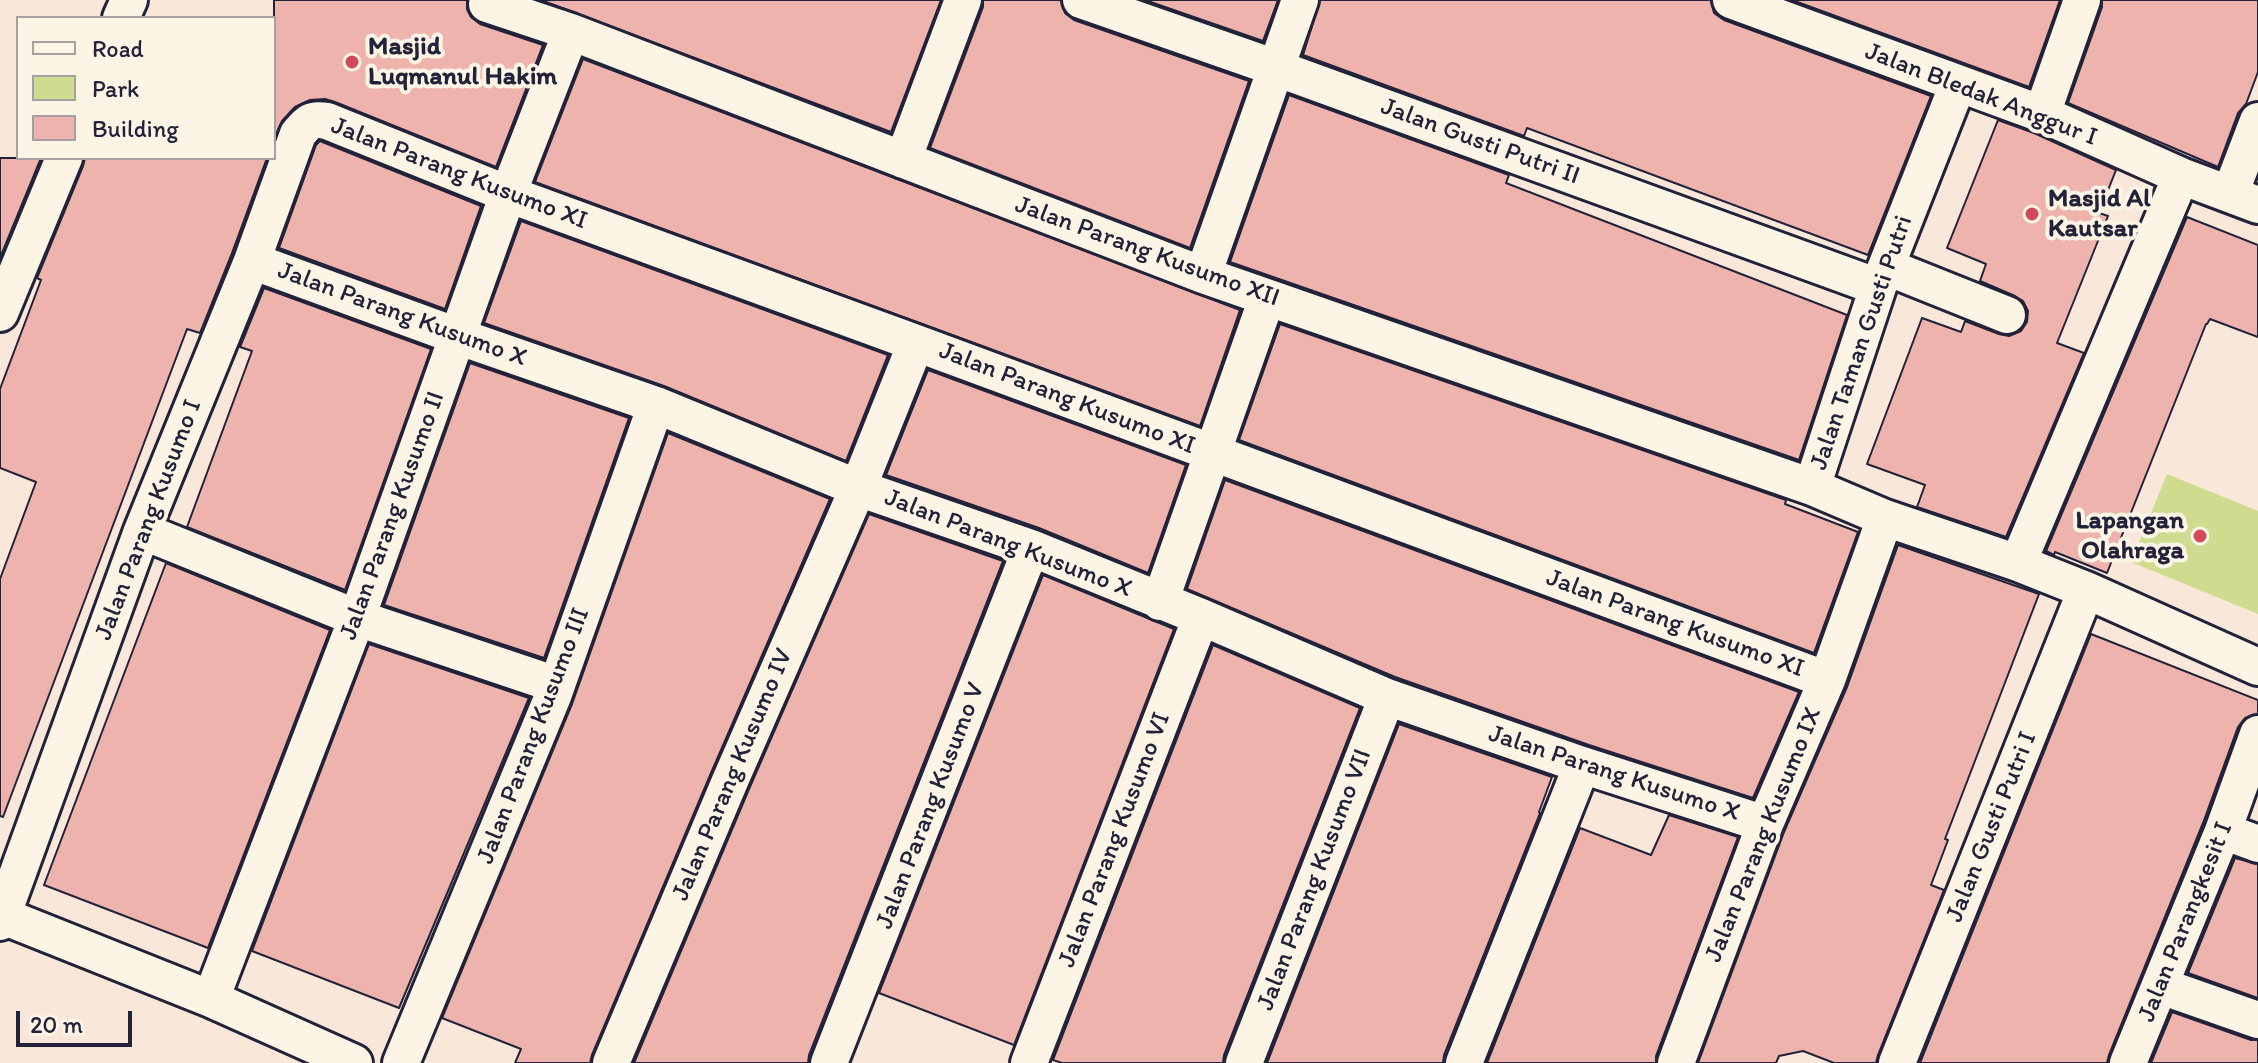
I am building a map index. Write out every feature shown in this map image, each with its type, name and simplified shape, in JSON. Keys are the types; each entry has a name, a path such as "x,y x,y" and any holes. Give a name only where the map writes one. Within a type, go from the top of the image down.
{"street":[{"path":"903,160 963,0"},
{"name":"Jalan Gusti Putri II","path":"1081,0 1882,277 2007,315"},
{"path":"1203,275 1300,0"},
{"name":"Jalan Bledak Anggur I","path":"1731,0 2042,114 2181,176 2244,200"},
{"path":"2042,114 2082,0"},
{"name":"Jalan Parang Kusumo XII","path":"487,4 571,32 1203,275 1812,487"},
{"name":"Jalan Parang Kusumo II","path":"211,999 357,618 508,194 571,32"},
{"name":"Jalan Taman Gusti Putri","path":"1958,84 1882,277 1812,487 1885,518 2018,563 2086,590 2258,667"},
{"name":"Jalan Parang Kusumo XI","path":"308,122 327,121 508,194 1827,680"},
{"path":"2244,200 2258,121"},
{"name":"Jalan Parang Kusumo I","path":"1,919 142,531 252,261 298,134 308,122"},
{"path":"3,295 63,160"},
{"path":"2018,563 2181,176"},
{"name":"Jalan Parang Kusumo X","path":"252,261 656,405 858,488 1031,548 1387,697 1765,824"},
{"path":"1160,602 1267,298"},
{"name":"Jalan Parang Kusumo IV","path":"611,1063 858,488 916,343"},
{"name":"Jalan Parang Kusumo III","path":"401,1063 557,685 656,405"},
{"name":"Jalan Parang Kusumo IX","path":"1676,1063 1765,824 1827,680 1885,518"},
{"path":"142,531 357,618 557,685"},
{"name":"Jalan Parang Kusumo V","path":"829,1063 1031,548"},
{"name":"Jalan Gusti Putri I","path":"1897,1063 2086,590"},
{"name":"Jalan Parang Kusumo VI","path":"1029,1063 1201,617"},
{"name":"Jalan Parang Kusumo VII","path":"1244,1063 1387,697"},
{"name":"Jalan Parangkesit I","path":"2128,1063 2223,831 2258,734"},
{"path":"1464,1063 1582,765"},
{"path":"2223,831 2258,844"},
{"path":"1,919 211,999 354,1063"},
{"path":"2161,986 2258,1020"}],"green space":[{"name":"Lapangan Olahraga","path":"2167,474 2258,511 2258,614 2131,562"}],"building":[{"path":"274,0 467,0 471,17 480,24 543,45 496,167 325,99 310,100 295,107 282,121 276,134"},
{"path":"541,0 941,0 891,132"},
{"path":"983,0 1061,0 1065,13 1074,20 1249,81 1190,248 930,148"},
{"path":"1145,0 1278,0 1263,41"},
{"path":"1320,0 1711,0 1714,13 1724,20 1931,96 1868,255 1527,128 1524,136 1303,55"},
{"path":"1792,0 2060,0 2029,87"},
{"path":"2102,0 2258,0 2258,72 2246,104 2238,113 2218,167 2068,103"},
{"path":"583,59 1240,310 1200,426 535,182"},
{"path":"1289,95 1509,175 1506,183 1847,315 1799,460 1230,262"},
{"path":"1998,120 2116,170 2099,213 2108,216 2057,343 2084,353 2006,537 1917,507 1925,485 1867,464 1922,318 1961,332 1965,321 2009,336 2021,331 2027,322 2028,311 2023,301 1980,281 1986,264 1947,248"},
{"path":"320,141 481,206 445,309 279,248"},
{"path":"0,158 40,160 0,258"},
{"path":"84,160 266,160 200,333 187,329 3,817 0,816 0,579 36,482 0,468 0,389 41,280 37,278"},
{"path":"2187,217 2258,245 2258,337 2210,319 2206,324 2107,573 2046,551"},
{"path":"521,221 888,355 846,461 664,386 484,323"},
{"path":"264,288 431,349 345,590 187,527 252,351 240,347"},
{"path":"1280,324 1786,500 1785,504 1858,532 1814,653 1239,440"},
{"path":"470,363 629,418 544,658 384,605"},
{"path":"928,370 1186,465 1148,573 1039,528 886,475"},
{"path":"668,433 830,499 590,1063 515,1063 521,1049 442,1018 572,704"},
{"path":"1225,480 1799,692 1753,798 1395,677 1187,589"},
{"path":"869,514 1003,561 808,1063 634,1063 749,789"},
{"path":"1898,545 2039,594 1945,839 1948,840 1931,885 1944,890 1876,1063 1834,1063 1803,1051 1779,1056 1776,1063 1698,1063 1784,832 1847,687"},
{"path":"166,563 330,630 208,948 44,885"},
{"path":"1043,575 1174,629 1014,1045 879,993"},
{"path":"2091,634 2258,700 2258,714 2245,718 2238,727 2107,1063 1920,1063"},
{"path":"369,644 529,698 399,1008 252,951"},
{"path":"1213,645 1360,708 1223,1063 1062,1063 1053,1060"},
{"path":"1399,724 1552,777 1443,1063 1267,1063"},
{"path":"1669,815 1738,837 1656,1063 1487,1063 1580,828 1651,855"},
{"path":"2235,858 2258,864 2258,998 2188,973"},
{"path":"2172,1012 2258,1040 2258,1063 2151,1063"}],"place":[{"name":"Masjid Luqmanul Hakim","path":"352,62"},
{"name":"Masjid Al Kautsar","path":"2032,214"},
{"name":"Lapangan Olahraga","path":"2200,536"}]}
